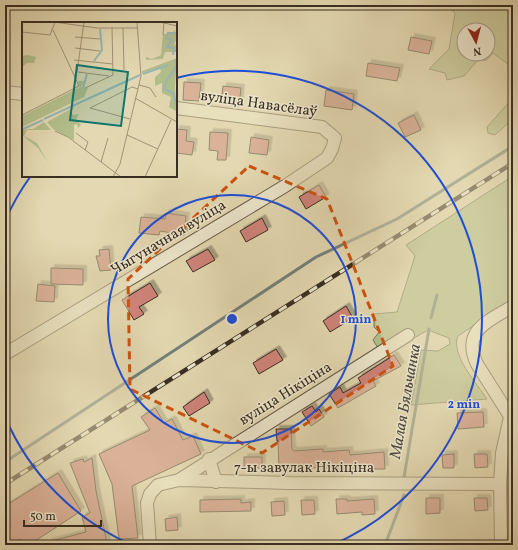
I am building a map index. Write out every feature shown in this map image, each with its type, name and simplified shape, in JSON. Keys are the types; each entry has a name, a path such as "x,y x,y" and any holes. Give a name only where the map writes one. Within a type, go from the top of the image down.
{"street":[{"path":"5,92 22,94"},
{"name":"вуліца Навасёлаў","path":"177,108 322,127 335,138"},
{"name":"Чыгуначная вуліца","path":"5,354 285,186 327,158 332,149 335,138"},
{"path":"502,545 500,484 502,454 511,419 477,364 472,354 471,342 474,333 482,325 513,306"},
{"name":"вуліца Нікіціна","path":"179,480 209,459 408,335"},
{"path":"209,459 216,482"},
{"path":"150,545 147,503 150,494 158,486 179,480"},
{"name":"7-ы завулак Нікіціна","path":"179,480 216,482 500,484"}],"highlighted area":[{"path":"249,166 327,199 393,366 262,453 130,389 128,279"}],"green space":[{"path":"446,5 513,5 513,71 509,65 496,55 496,22 456,22 456,62 476,62 464,76 447,80 445,73 429,69 449,49 455,13"},
{"path":"513,98 513,119 495,135 488,133 487,127"},
{"path":"513,176 513,299 458,336 457,343 461,360 487,399 411,405 421,350 438,351 450,344 449,338 428,330 396,348 378,348 373,340 379,332 374,327 374,314 397,312 415,256 406,245"},
{"path":"513,451 513,495 505,494 507,462"}],"building":[{"path":"411,37 432,41 429,54 408,50"},
{"path":"368,63 400,68 397,81 366,76"},
{"path":"184,82 201,83 199,101 183,100"},
{"path":"223,86 241,88 239,106 221,103"},
{"path":"326,90 354,94 352,110 324,106"},
{"path":"414,115 421,130 405,137 398,123"},
{"path":"177,129 187,130 186,141 194,142 192,155 177,153"},
{"path":"210,132 228,133 226,160 217,160 218,151 209,150"},
{"path":"251,137 269,140 267,155 249,153"},
{"path":"319,185 326,197 306,209 299,197"},
{"path":"166,213 186,216 184,235 160,231 159,235 139,233 141,217 165,219"},
{"path":"262,218 268,230 246,242 240,231"},
{"path":"109,249 111,270 100,271 96,256 100,256 99,250"},
{"path":"208,249 215,260 193,272 186,261"},
{"path":"51,268 83,269 83,285 51,284"},
{"path":"150,283 158,296 139,307 144,314 134,320 122,300"},
{"path":"38,284 55,286 54,302 36,301"},
{"path":"346,306 353,318 330,332 323,321"},
{"path":"276,349 283,360 259,374 253,363"},
{"path":"394,355 401,366 373,381 376,386 338,408 329,394 340,387 343,393 361,383 358,378"},
{"path":"204,392 210,403 189,416 183,407"},
{"path":"312,406 316,412 319,409 324,417 311,426 302,412"},
{"path":"155,408 164,423 172,419 183,440 193,436 201,454 132,486 138,538 119,539 112,484 99,454 150,430 141,417"},
{"path":"483,412 484,427 458,429 457,413"},
{"path":"276,429 291,429 292,449 294,451 323,449 323,452 349,450 350,455 384,452 385,469 370,469 370,467 338,469 338,467 279,469"},
{"path":"454,454 454,468 443,468 442,455"},
{"path":"474,454 487,454 488,467 475,468"},
{"path":"244,457 262,457 262,468 244,468"},
{"path":"92,458 96,491 107,543 88,545 87,540 68,545 49,545 48,542 86,532 82,517 90,513 70,463 83,459 84,462"},
{"path":"58,473 81,511 29,545 23,545 20,539 10,545 5,545 5,506"},
{"path":"426,498 440,498 440,513 426,514"},
{"path":"474,498 487,498 488,510 475,511"},
{"path":"241,499 241,503 251,502 251,511 200,512 200,500"},
{"path":"336,499 347,499 347,501 374,499 375,514 362,515 362,512 337,514"},
{"path":"301,500 314,500 315,514 302,515"},
{"path":"284,501 285,515 272,516 271,502"},
{"path":"177,517 178,530 166,531 165,519"}],"waterway":[{"path":"5,462 316,257 397,219 513,146"},
{"name":"Малая Бяльчанка","path":"431,318 437,295"},
{"name":"Малая Бяльчанка","path":"404,477 429,329"},
{"name":"Малая Бяльчанка","path":"385,545 404,495"}],"railway":[{"path":"5,484 513,163"}]}
